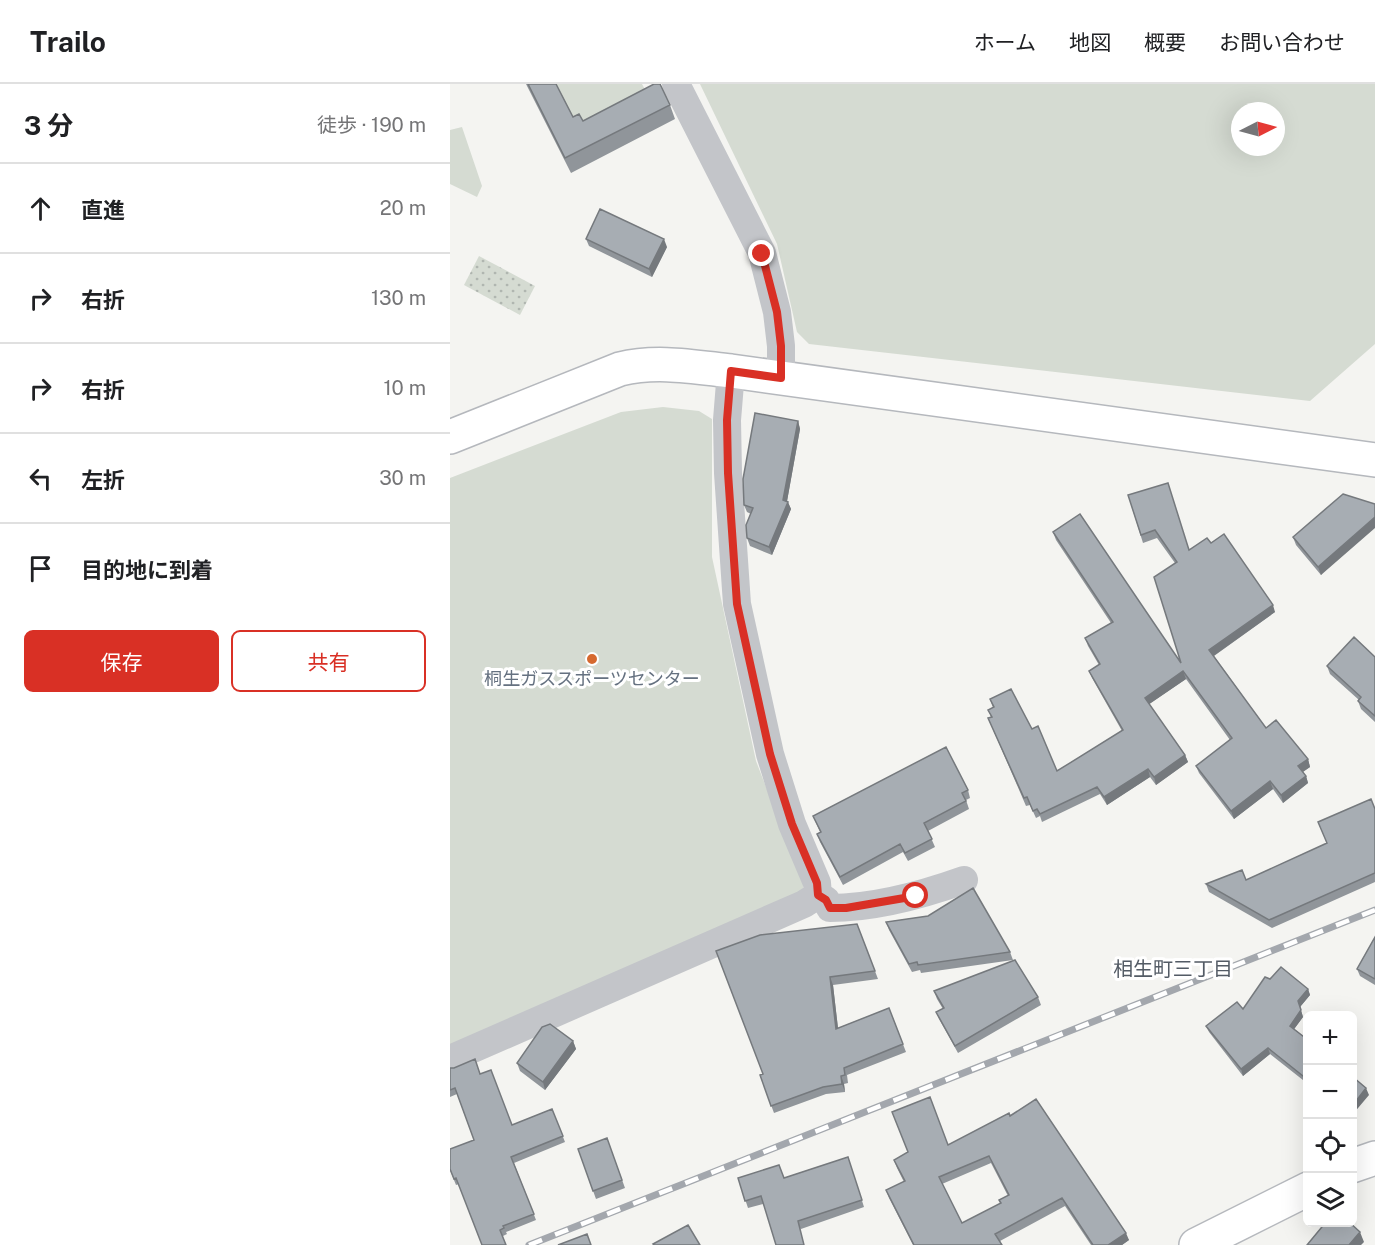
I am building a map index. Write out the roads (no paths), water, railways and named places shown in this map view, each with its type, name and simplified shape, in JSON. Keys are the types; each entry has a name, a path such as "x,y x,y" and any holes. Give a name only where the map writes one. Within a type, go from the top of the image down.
{"street":[{"path":"676,84 762,254 777,312 781,346 781,378"},
{"path":"450,437 620,369 660,364 731,371 1375,460"},
{"path":"731,371 727,420 728,473 737,604 770,754 792,824 817,883 818,895"},
{"path":"818,895 826,900 830,908 846,908 926,894 964,880"},
{"path":"450,1059 655,971 804,904 818,895"},
{"path":"1357,1165 1375,1158"},
{"path":"1196,1245 1303,1192"}],"railway":[{"path":"529,1245 1375,910"}],"place":[{"name":"桐生ガススポーツセンター","path":"592,659"}],"district":[{"name":"相生町三丁目","path":"1173,969"}]}
